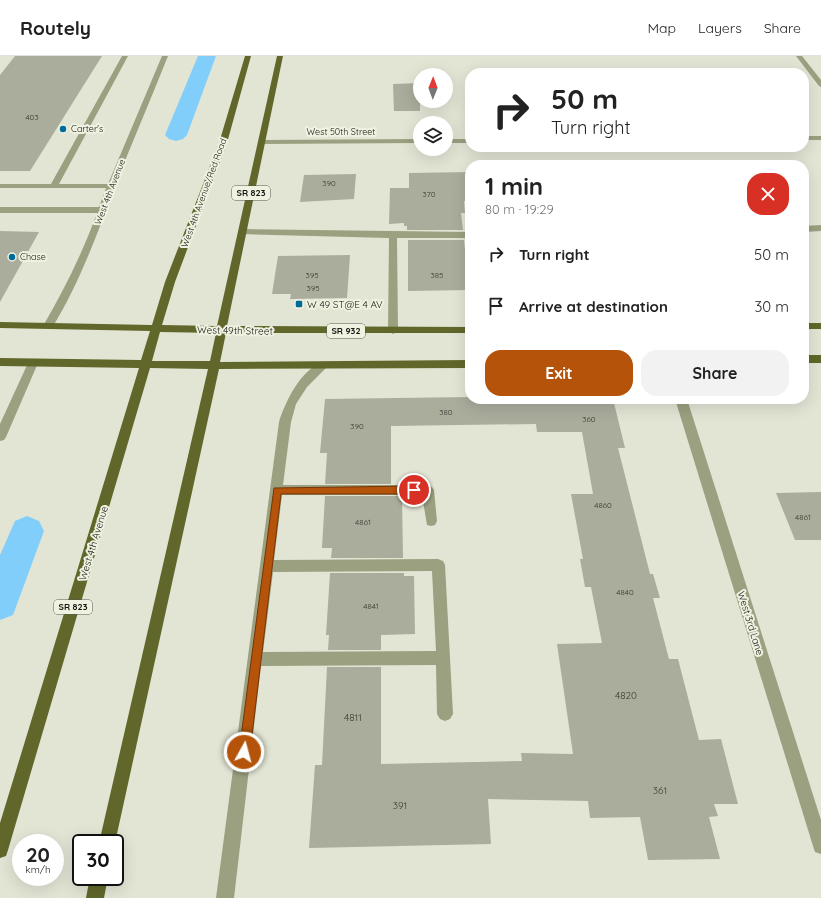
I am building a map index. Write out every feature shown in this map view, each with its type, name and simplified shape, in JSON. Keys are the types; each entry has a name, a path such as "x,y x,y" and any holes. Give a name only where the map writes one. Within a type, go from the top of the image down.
{"main road":[{"name":"West 4th Avenue/Red Road","path":"157,328 170,282 223,143 248,56"},
{"name":"SR 823","path":"109,834 222,330 280,56"},
{"name":"West 49th Street","path":"0,325 222,330 465,330"},
{"path":"809,326 821,326"},
{"name":"West 4th Avenue","path":"0,850 157,328"},
{"path":"809,359 821,359"},
{"path":"0,362 214,366 465,364"},
{"path":"95,898 97,886"}],"street":[{"path":"54,186 125,56"},
{"name":"West 4th Avenue","path":"48,326 67,293 93,236 111,186 165,56"},
{"path":"799,56 808,68"},
{"path":"809,69 821,85"},
{"path":"809,138 821,138"},
{"name":"West 50th Street","path":"262,142 413,141"},
{"path":"453,141 465,141"},
{"path":"0,186 111,186"},
{"path":"0,210 102,210"},
{"path":"809,229 821,228"},
{"path":"243,232 465,235"},
{"path":"393,235 393,331"},
{"path":"0,437 32,363"},
{"path":"225,898 288,411 302,384 323,366"},
{"name":"West 3rd Lane","path":"683,404 821,846"},
{"path":"277,490 428,490 431,521"},
{"path":"268,566 438,565 446,714"},
{"path":"256,659 443,658"}],"building":[{"path":"15,56 102,56 30,171 0,171 0,75"},
{"path":"413,83 413,108 420,108 420,111 394,111 393,84"},
{"path":"465,172 465,213 461,213 463,230 407,230 407,226 404,226 404,223 389,224 390,188 409,188 409,173"},
{"path":"356,174 354,199 300,202 304,175"},
{"name":"Chase","path":"0,231 39,232 0,302"},
{"path":"408,240 464,240 465,290 408,291"},
{"path":"350,255 347,298 290,299 291,294 272,294 278,256"},
{"path":"465,397 465,404 614,404 625,448 618,448 650,574 653,574 660,598 653,598 669,659 678,659 699,740 721,739 738,804 714,804 718,816 709,817 720,859 648,860 640,817 590,818 588,801 488,799 491,844 309,848 315,765 322,765 327,667 381,667 381,764 522,761 521,753 573,754 557,644 602,643 591,587 585,587 580,559 583,559 571,494 593,494 582,432 537,432 536,424 391,426 391,484 325,484 327,453 320,453 325,399"},
{"path":"821,492 821,540 795,540 776,493"},
{"path":"325,496 402,496 403,558 331,558 332,548 322,548"},
{"path":"330,573 404,573 404,576 414,576 415,634 381,635 381,650 328,650 329,635 326,635"}],"waterway":[{"path":"176,135 207,56"},
{"path":"0,603 27,531"}],"place":[{"name":"Carter's","path":"63,129"},
{"name":"Chase","path":"12,257"},
{"name":"W 49 ST@E 4 AV","path":"299,304"}],"route":[{"path":"244,752 277,490 414,490"}]}
